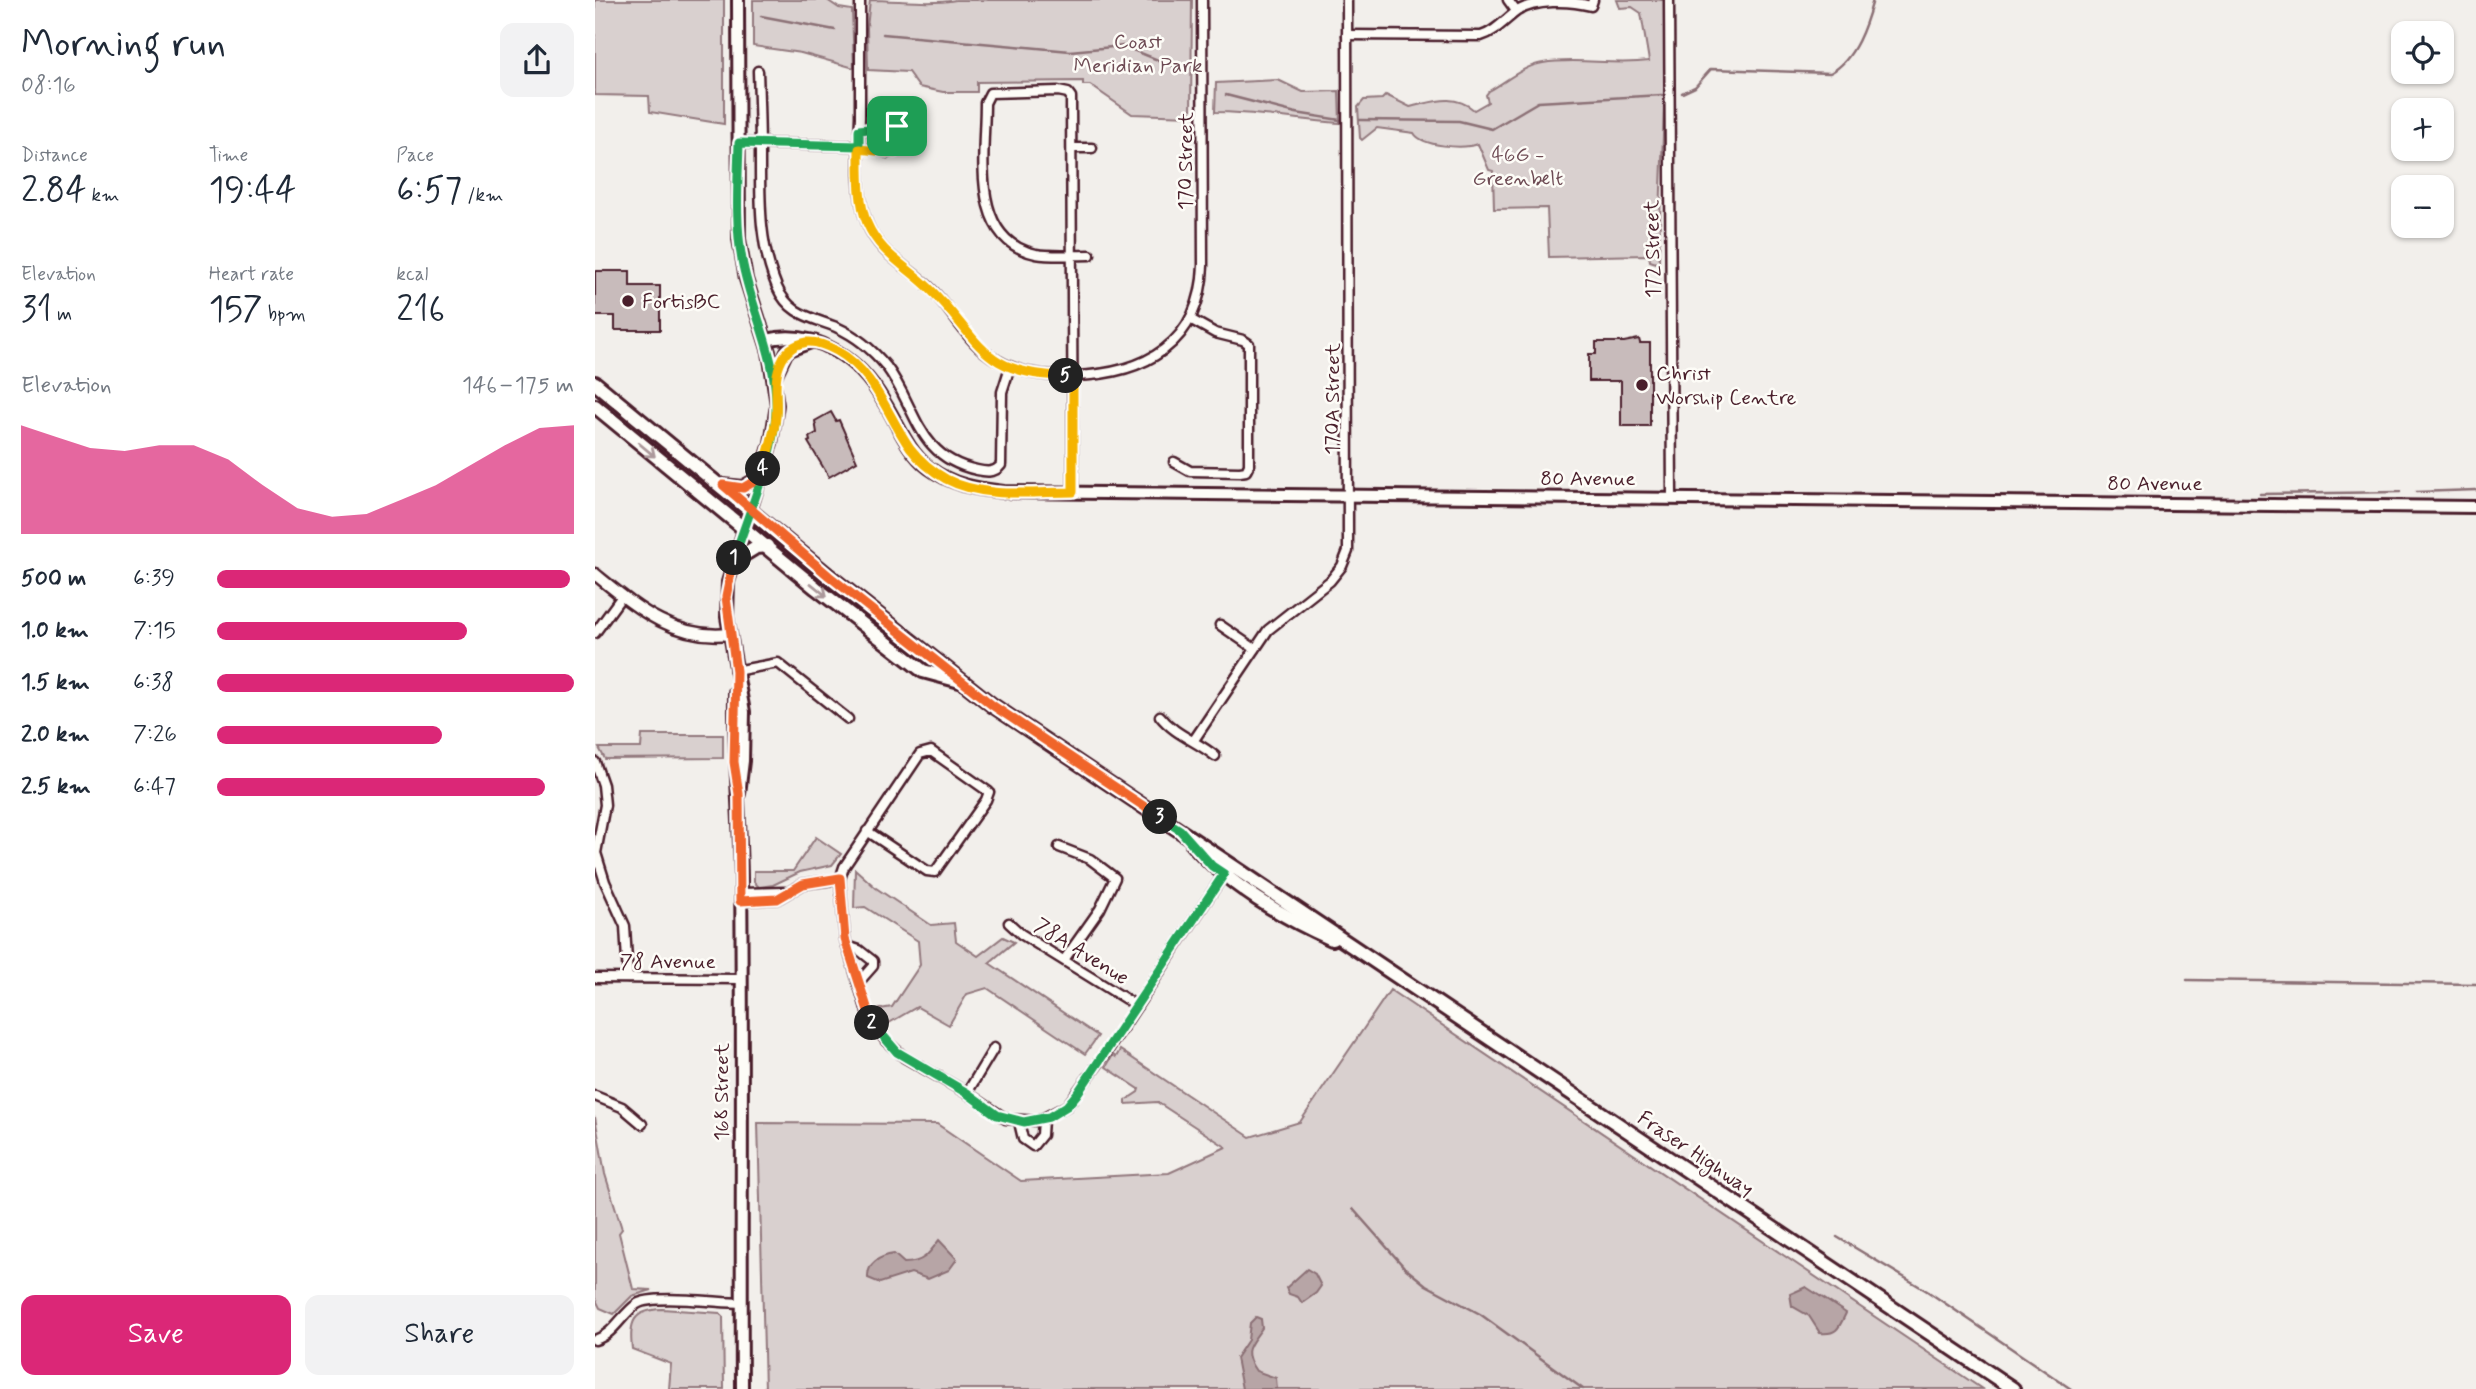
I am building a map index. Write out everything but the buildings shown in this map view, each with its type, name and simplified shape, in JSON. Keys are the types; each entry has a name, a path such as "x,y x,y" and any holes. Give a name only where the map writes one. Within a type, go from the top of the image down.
{"main road":[{"name":"168 Street","path":"739,0 740,244 746,279 766,340 775,379 776,418 733,561 726,597 736,671 734,762 739,794 741,1389"},
{"name":"80 Avenue","path":"766,340 779,337 815,342 841,354 864,373 884,401 910,447 929,468 946,479 990,491 2476,507"},
{"path":"775,379 787,351 804,342 815,342"},
{"name":"Fraser Highway","path":"595,383 963,683 1057,750 2013,1389"},
{"name":"Fraser Highway","path":"595,406 923,671 963,683"},
{"path":"723,485 743,488 760,478"},
{"path":"733,561 755,547 767,546"},
{"name":"Fraser Highway","path":"1180,830 1212,866 1299,925 1358,950"},
{"path":"1258,897 1291,911 1298,909"}],"street":[{"path":"758,71 762,240 778,290 796,312 843,331 869,349 894,379 927,441 947,458 976,470 996,470 1002,464 1002,392 1010,367 977,346 931,289 893,259 878,243 864,213 859,148 860,0"},
{"name":"170 Street","path":"1010,367 1033,373 1073,376 1110,374 1137,366 1161,353 1182,332 1190,319 1201,288 1203,266 1202,0"},
{"name":"170A Street","path":"1194,740 1271,628 1326,584 1342,566 1349,545 1347,0"},
{"path":"1507,0 1516,11"},
{"name":"172 Street","path":"1669,0 1672,498"},
{"path":"1347,35 1481,36 1494,30 1528,3 1592,3"},
{"path":"1073,492 1074,255 1073,148 1069,94 1058,90 997,91 989,94 985,103 986,193 993,221 1005,238 1022,249 1039,254 1074,255 1090,256"},
{"path":"739,143 880,149 888,153 901,148 901,132 897,126 859,130"},
{"path":"1073,148 1091,148"},
{"path":"1174,462 1190,471 1248,470 1249,344 1215,333 1190,319"},
{"path":"595,574 645,614 668,626 689,632 729,634"},
{"path":"595,633 622,596"},
{"path":"1220,625 1255,649"},
{"path":"736,671 778,663 848,719"},
{"path":"1160,716 1176,731 1194,740 1215,757"},
{"path":"867,831 927,871 935,872 989,792 926,750 920,754 867,831 840,878 847,946 869,1018 897,1052 967,1093 997,1115 1019,1122 1043,1119 1067,1106 1224,874"},
{"path":"595,762 603,785 605,805 595,853 625,926 628,978"},
{"path":"1059,848 1090,859 1115,878 1102,906 1064,960"},
{"path":"740,897 785,892 809,882 840,878"},
{"name":"78A Avenue","path":"1009,923 1021,934 1137,1006"},
{"path":"847,946 859,950 873,961 873,966 858,983"},
{"name":"78 Avenue","path":"595,978 741,979"},
{"path":"967,1093 994,1048"},
{"path":"595,1096 622,1107 642,1124"},
{"path":"1019,1122 1023,1139 1033,1146 1042,1135 1043,1119"},
{"path":"595,1340 606,1335 627,1313 643,1302 741,1303"}],"green space":[{"path":"595,0 724,0 724,124 650,112 649,96 595,95"},
{"path":"753,0 827,0 839,8 852,10 854,68 801,53 753,46"},
{"name":"Coast Meridian Park","path":"870,0 1192,0 1191,116 1132,114 1090,85 1083,85 1083,81 977,82 977,92 943,92 919,87 908,72 868,70 867,28"},
{"name":"46G - Greenbelt","path":"1617,0 1665,0 1659,264 1650,261 1649,255 1549,257 1547,208 1494,209 1493,171 1489,170 1478,144 1444,146 1418,138 1414,133 1377,128 1362,140 1360,138 1358,107 1364,100 1382,99 1386,95 1410,107 1451,100 1474,110 1488,102 1486,95 1489,91 1536,65 1556,61 1649,61 1641,13 1632,7 1620,8"},
{"path":"1278,80 1303,92 1339,91 1340,123 1215,112 1216,83"},
{"path":"642,735 723,735 723,758 605,759 599,748 641,748"},
{"path":"816,837 841,854 832,865 800,872 773,885 759,887 754,882 754,871 793,871"},
{"path":"855,869 876,888 931,925 954,923 956,941 978,956 1003,937 1014,942 989,963 1098,1036 1085,1054 987,988 967,994 949,1025 917,1007 889,1023 880,1009 892,1007 920,965 918,941 865,907 854,908"},
{"path":"1390,990 1982,1389 765,1389 758,1123 937,1124 1021,1181 1169,1173 1226,1147 1157,1102 1126,1104 1126,1100 1139,1089 1106,1067 1113,1055 1116,1057 1120,1050 1250,1137 1300,1122"},
{"path":"595,1117 605,1174 622,1229 619,1233 633,1289 652,1290 632,1296 614,1314 600,1308 595,1298"},
{"path":"662,1309 720,1313 723,1317 724,1389 669,1389 671,1364 632,1349 631,1332 635,1320 644,1312"}],"shaded area":[{"path":"939,1240 957,1259 949,1270 928,1279 911,1273 880,1283 868,1278 872,1264 884,1256 894,1254 904,1263 916,1261 929,1253"},
{"path":"1307,1269 1315,1274 1321,1286 1302,1303 1298,1297 1289,1294 1286,1288"},
{"path":"1806,1287 1846,1313 1834,1332 1820,1333 1809,1316 1792,1306 1790,1294"},
{"path":"1256,1317 1261,1319 1262,1328 1249,1348 1249,1358 1256,1371 1276,1378 1277,1389 1242,1389 1236,1358 1248,1340 1250,1323"}],"waterway":[{"path":"1682,93 1695,87 1711,69 1830,73 1853,51 1873,0"},
{"path":"761,16 835,30"},
{"path":"883,34 1070,51 1123,46 1178,68"},
{"path":"1226,95 1296,113 1340,120"},
{"path":"1360,120 1459,121 1492,129 1538,102 1662,95"},
{"path":"2416,492 2476,490"},
{"path":"2260,494 2400,492"},
{"path":"2187,980 2476,984"},
{"path":"1353,1209 1405,1268 1426,1285 1480,1314 1583,1389"},
{"path":"1837,1237 1927,1291 2071,1389"}],"place":[{"name":"FortisBC","path":"628,301"},
{"name":"Christ Worship Centre","path":"1642,385"}],"route":[{"path":"897,126 859,130 859,146 739,143 740,249 746,279 769,352 775,379 776,405 771,443 760,478 749,508 730,570 726,597 736,671 734,762 739,794 740,901 782,898 785,892 803,884 840,878 845,939 869,1018 876,1029 904,1057 967,1093 997,1115 1014,1121 1033,1121 1049,1117 1061,1110 1077,1094 1224,874 1212,866 1180,830 992,705 829,576 766,522 749,508 741,502 723,485 743,488 760,478 771,443 774,431 776,418 776,412 776,405 776,391 775,379 781,360 792,347 804,342 815,342 841,354 864,373 873,383 899,430 920,460 946,479 973,488 1004,492 1073,492 1073,376 1023,371 999,362 984,352 931,289 886,253 866,221 859,149 880,149 894,153 901,148 901,132 897,126"}]}
